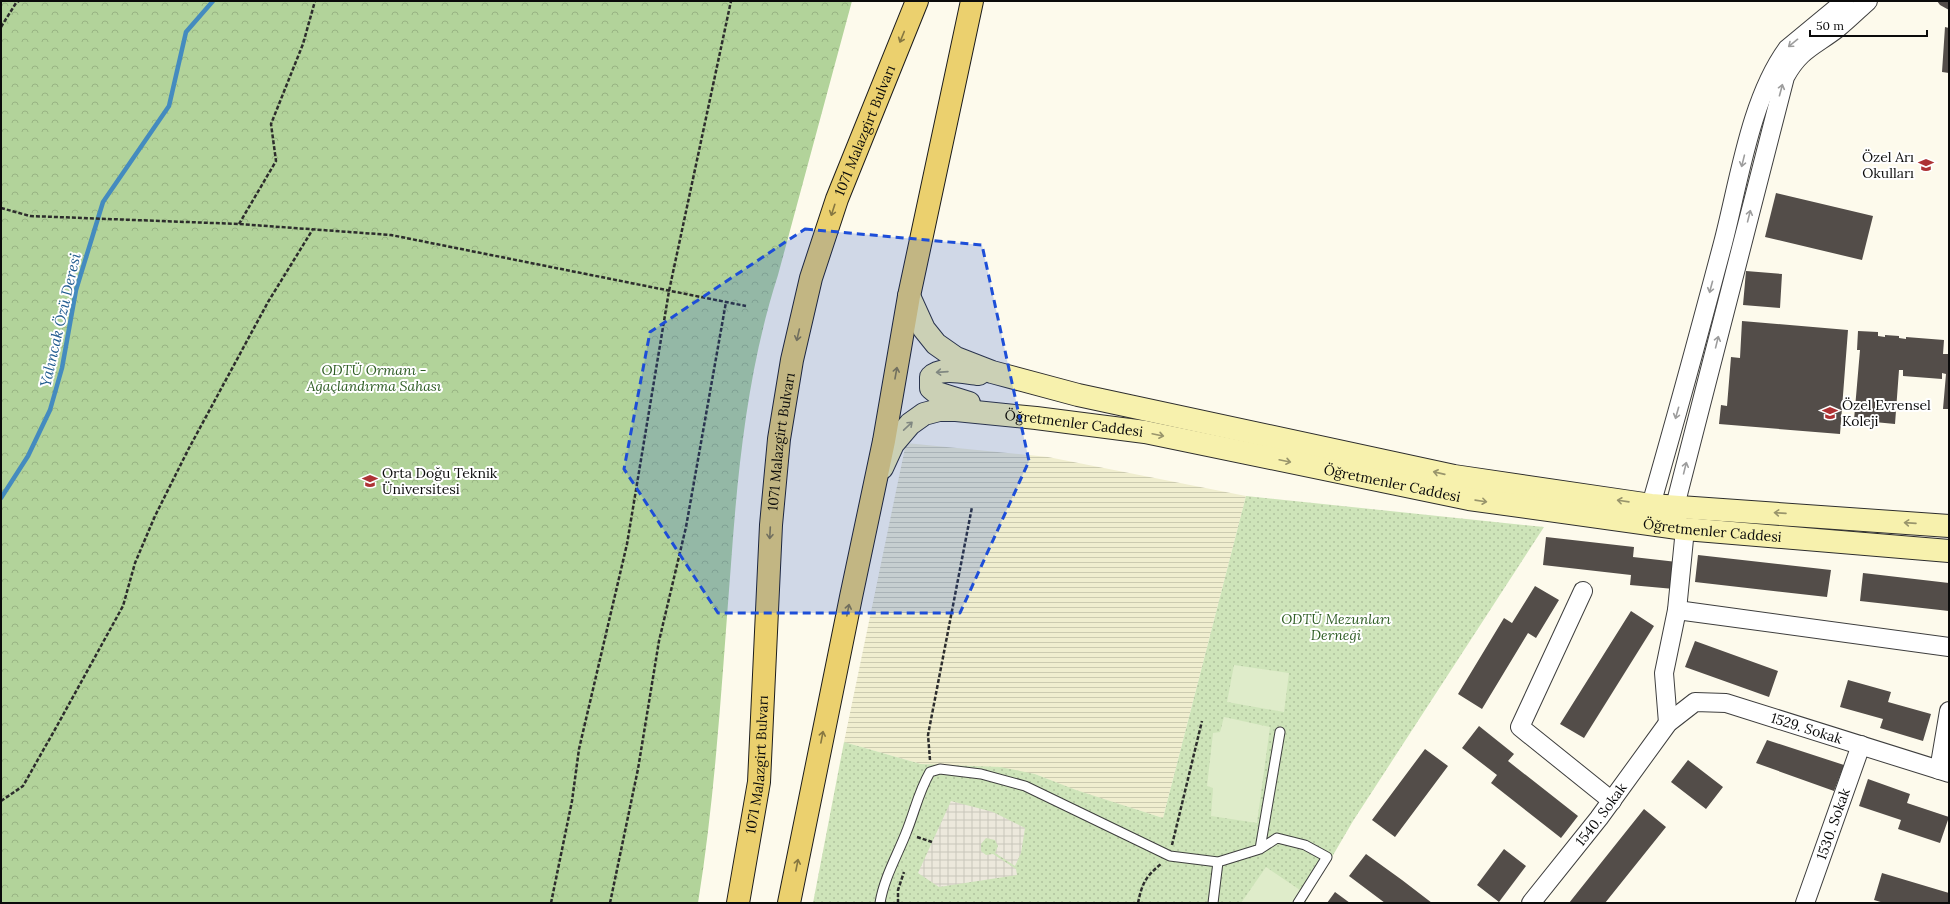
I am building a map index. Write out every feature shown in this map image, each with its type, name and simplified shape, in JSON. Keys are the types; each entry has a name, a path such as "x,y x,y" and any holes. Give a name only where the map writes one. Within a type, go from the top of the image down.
{"main road":[{"name":"1071 Malazgirt Bulvarı","path":"738,903 759,782 771,524 778,438 792,360 811,278 837,198 917,1"},
{"path":"789,903 850,597 875,484 909,296 972,1"},
{"name":"Öğretmenler Caddesi","path":"909,296 924,329 936,344 956,358 992,372 1078,395 1454,476 1651,505 1949,526"},
{"path":"1017,416 937,393 931,388 930,382 931,377 935,372 944,371 1022,380"},
{"name":"Öğretmenler Caddesi","path":"875,484 893,444 910,424 924,414 939,410 956,410 1145,432 1469,499 1685,530 1949,551"}],"street":[{"path":"1651,505 1752,128 1764,91 1780,58 1787,49 1845,1"},
{"path":"1675,506 1785,77 1792,63 1802,52 1838,27 1868,1"},
{"path":"1668,724 1664,673 1677,610 1685,530"},
{"path":"1583,591 1520,727 1612,801"},
{"path":"1677,610 1949,647"},
{"name":"1529. Sokak","path":"1668,724 1695,702 1726,703 1944,771"},
{"path":"1944,771 1949,711"},
{"name":"1540. Sokak","path":"1531,903 1612,801 1668,724"},
{"name":"1530. Sokak","path":"1805,903 1862,745"}],"lane":[{"path":"1260,849 1280,732"},
{"path":"880,903 882,891 906,832 920,791 930,772 940,769 982,774 1025,786 1170,856 1218,862 1260,849 1277,838 1305,844 1327,857 1298,903"},
{"path":"1213,903 1218,862"}],"path":[{"path":"1,27 16,2 19,1"},
{"path":"239,224 276,161 271,124 303,44 315,1"},
{"path":"551,903 572,801 579,750 627,544 669,291 731,1"},
{"path":"1,208 30,216 239,224 392,235 746,306"},
{"path":"1,801 23,786 123,606 135,563 155,516 188,450 268,302 313,229"},
{"path":"610,903 638,769 659,641 686,527 726,302"},
{"path":"930,772 928,735 972,507"},
{"path":"1170,856 1202,721"},
{"path":"914,836 932,842"},
{"path":"898,903 898,890 904,870"},
{"path":"1138,903 1142,884 1150,873"}],"highlighted area":[{"path":"805,229 982,245 1029,461 960,613 718,613 624,469 650,332"}],"shaded area":[{"path":"906,443 1048,457 1246,496 1163,818 1075,790 1035,774 921,764 844,742"},
{"path":"951,801 993,812 1025,828 1021,853 1015,866 995,853 998,846 995,840 986,838 981,844 981,851 986,855 993,854 1016,869 1017,875 939,887 918,873"}],"green space":[{"name":"ODTÜ Ormanı - Ağaçlandırma Sahası","path":"1,1 852,1 768,310 752,381 737,491 714,776 698,903 1,903"},
{"name":"ODTÜ Mezunları Derneği","path":"1246,496 1544,527 1353,821 1305,903 813,903 844,742 921,764 1000,767 1035,774 1076,790 1163,818"},
{"path":"1234,665 1289,673 1284,712 1227,702"},
{"path":"1224,717 1270,727 1257,823 1211,816 1213,788 1207,786 1213,733 1220,732"},
{"path":"1266,867 1300,890 1293,903 1241,903"}],"building":[{"path":"1937,1 1949,1 1949,10 1940,5"},
{"path":"1945,27 1949,28 1949,73 1942,72"},
{"path":"1776,193 1873,216 1862,260 1765,237"},
{"path":"1746,271 1782,274 1780,308 1743,305"},
{"path":"1742,321 1848,330 1840,434 1719,424 1721,405 1727,406 1731,357 1740,358"},
{"path":"1858,331 1878,332 1878,336 1885,337 1885,335 1899,336 1899,338 1906,339 1906,337 1944,340 1943,354 1949,354 1949,409 1943,409 1946,374 1942,373 1942,379 1903,376 1903,370 1899,370 1895,424 1854,420 1860,350 1857,350"},
{"path":"1546,537 1634,547 1633,557 1677,562 1674,589 1630,585 1631,575 1543,565"},
{"path":"1698,555 1831,570 1827,597 1695,582"},
{"path":"1863,573 1949,583 1949,611 1860,601"},
{"path":"1535,586 1559,600 1536,638 1528,633 1482,709 1458,694 1504,618 1512,623"},
{"path":"1631,611 1654,626 1584,738 1560,724"},
{"path":"1695,641 1778,671 1769,697 1685,667"},
{"path":"1848,680 1891,692 1888,702 1931,714 1923,741 1880,728 1883,719 1840,707"},
{"path":"1479,726 1514,754 1508,761 1578,816 1561,838 1491,783 1497,775 1462,748"},
{"path":"1767,740 1844,765 1834,791 1756,763"},
{"path":"1425,749 1448,766 1395,837 1372,820"},
{"path":"1688,760 1723,787 1706,809 1671,782"},
{"path":"1868,779 1910,794 1907,803 1949,817 1940,843 1898,829 1901,820 1859,806"},
{"path":"1644,809 1666,827 1605,903 1569,903"},
{"path":"1504,849 1526,866 1499,902 1477,885"},
{"path":"1366,854 1432,903 1385,903 1349,876"},
{"path":"1882,873 1949,893 1949,903 1884,903 1874,900"},
{"path":"1335,892 1350,903 1327,903"}],"waterway":[{"name":"Yalıncak Özü Deresi","path":"1,498 28,456 50,410 62,368 76,290 103,202 169,106 186,32 213,1"}],"place":[{"name":"Özel Arı Okulları","path":"1926,165"},
{"name":"Özel Evrensel Koleji","path":"1830,413"},
{"name":"Orta Doğu Teknik Üniversitesi","path":"370,481"}]}
